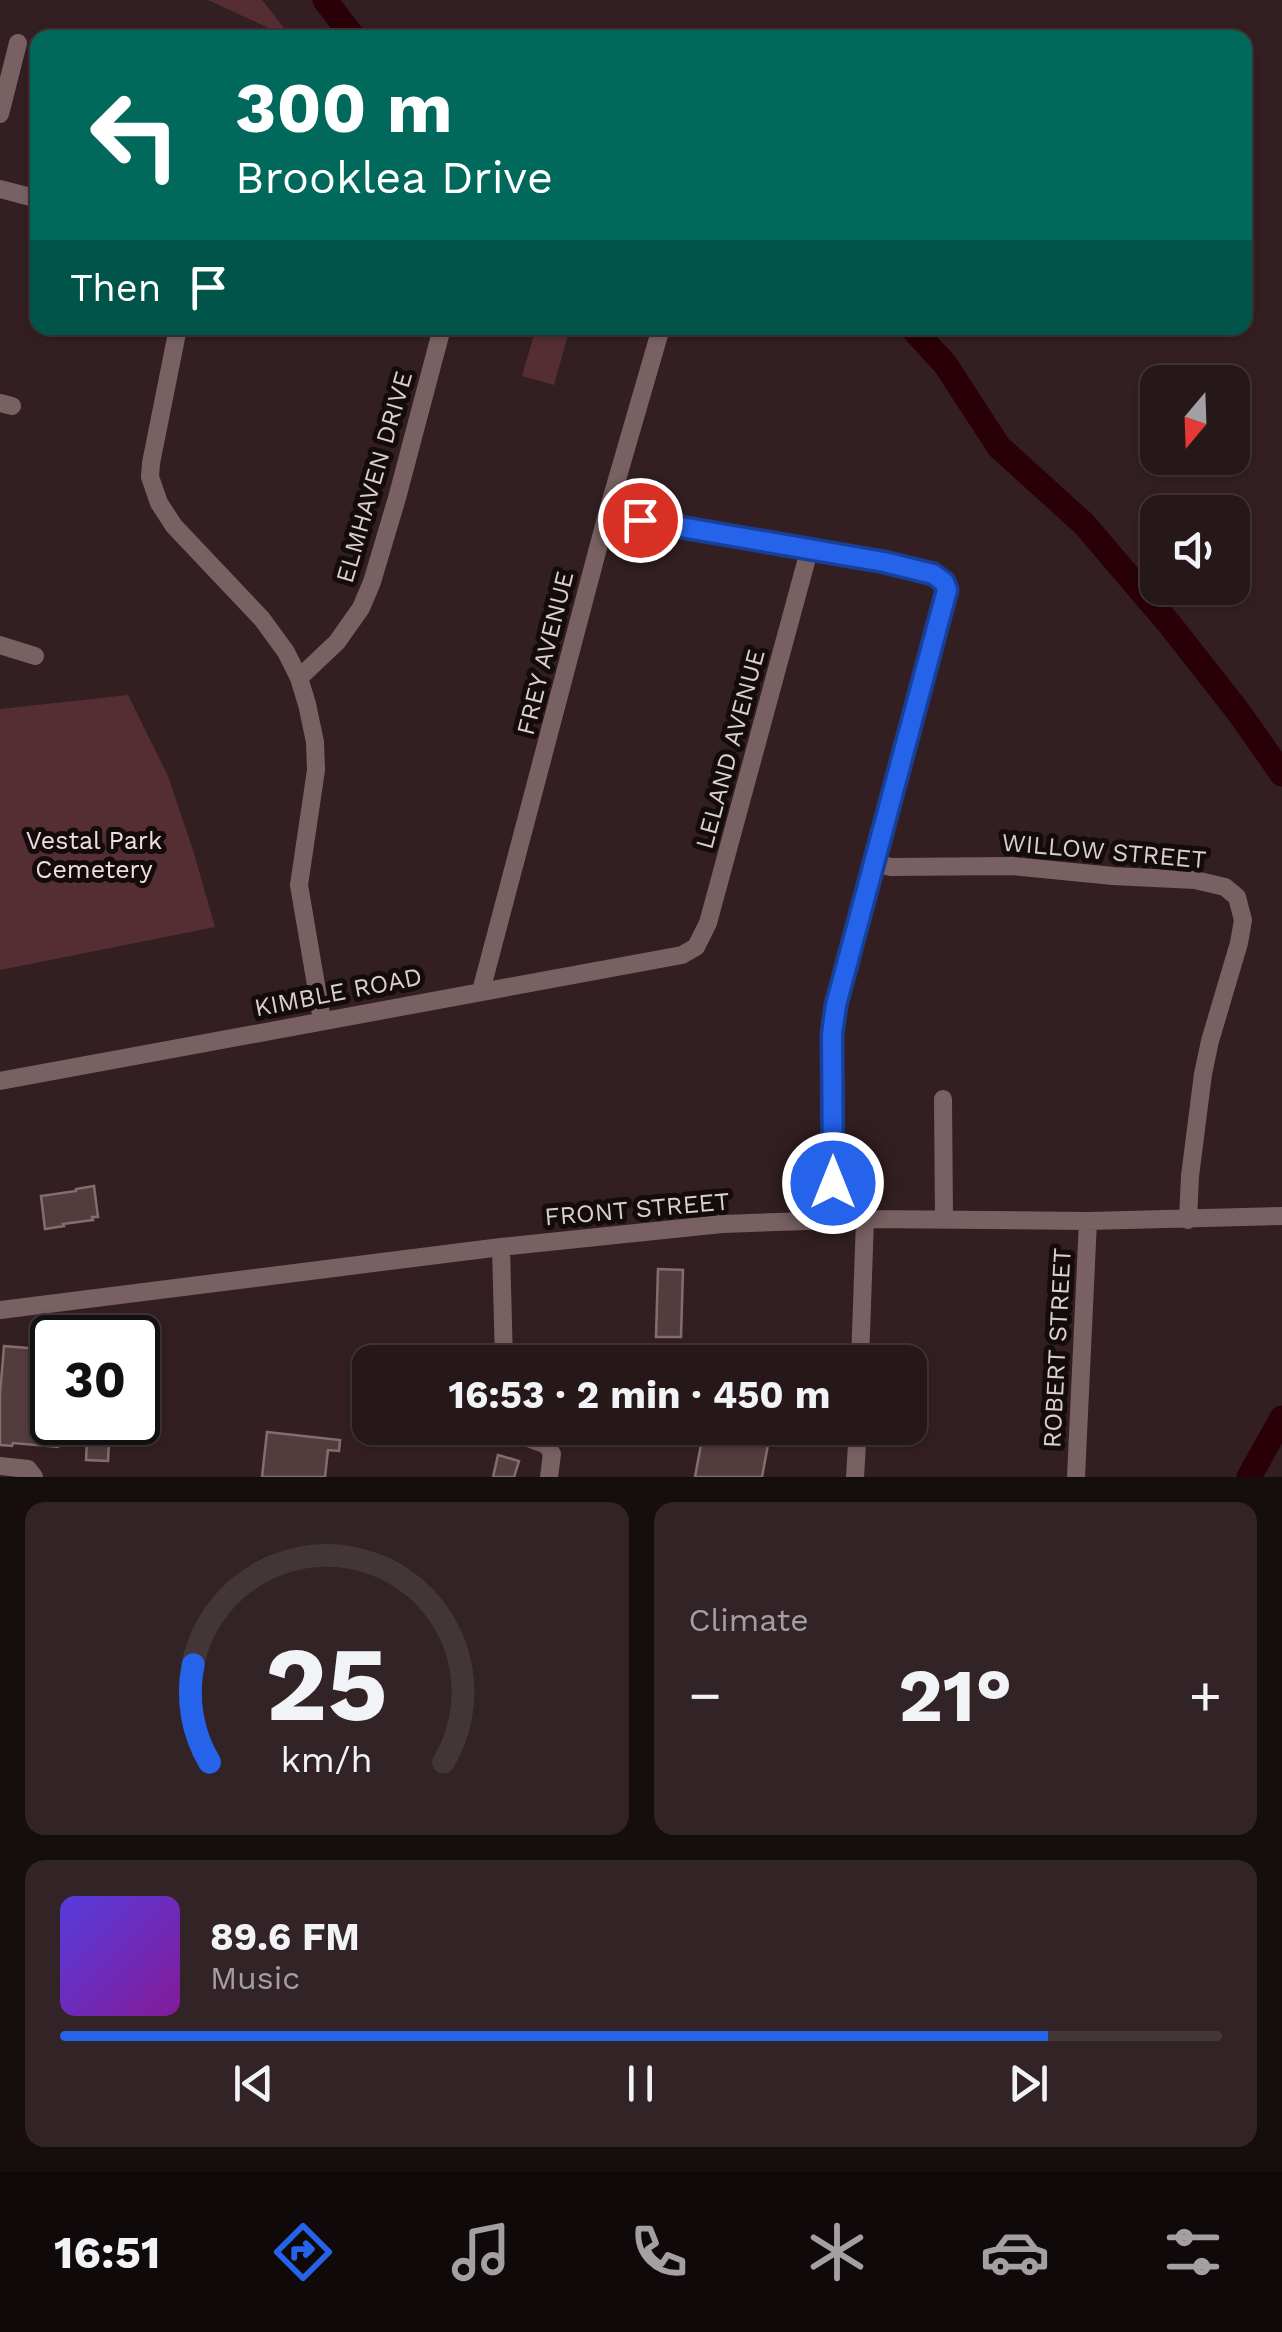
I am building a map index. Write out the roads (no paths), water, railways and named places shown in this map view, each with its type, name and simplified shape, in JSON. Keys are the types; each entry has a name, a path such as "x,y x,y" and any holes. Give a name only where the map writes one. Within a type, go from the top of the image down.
{"street":[{"path":"0,114 18,43"},
{"path":"0,189 30,196"},
{"path":"177,335 150,476 159,503 174,526 262,619 299,678 315,742 316,770 300,884 322,1020"},
{"name":"ELMHAVEN DRIVE","path":"299,678 337,642 361,608 397,498 440,335"},
{"name":"FREY AVENUE","path":"481,991 607,514 659,335"},
{"path":"607,514 884,562 933,574 944,582 947,590 836,1005 832,1034 833,1220"},
{"name":"LELAND AVENUE","path":"686,954 696,947 708,922 808,551"},
{"path":"0,646 35,656"},
{"name":"WILLOW STREET","path":"874,862 891,867 1012,866 1196,880 1224,887 1237,896 1243,920 1203,1074 1188,1220"},
{"name":"KIMBLE ROAD","path":"0,1081 686,954"},
{"path":"944,1098 944,1218"},
{"name":"FRONT STREET","path":"0,1310 501,1247 722,1224 1282,1216"},
{"path":"861,1345 865,1219"},
{"name":"ROBERT STREET","path":"1076,1477 1088,1221"},
{"path":"501,1247 504,1345"},
{"path":"548,1445 552,1454 549,1477"},
{"path":"855,1477 857,1445"},
{"path":"0,1466 28,1469 34,1477"}],"waterway":[{"path":"325,0 348,30"},
{"path":"918,335 945,364 999,447 1084,524 1171,626 1282,774"},
{"path":"1249,1477 1282,1418"}],"park label":[{"name":"Vestal Park Cemetery","path":"94,854"}]}
